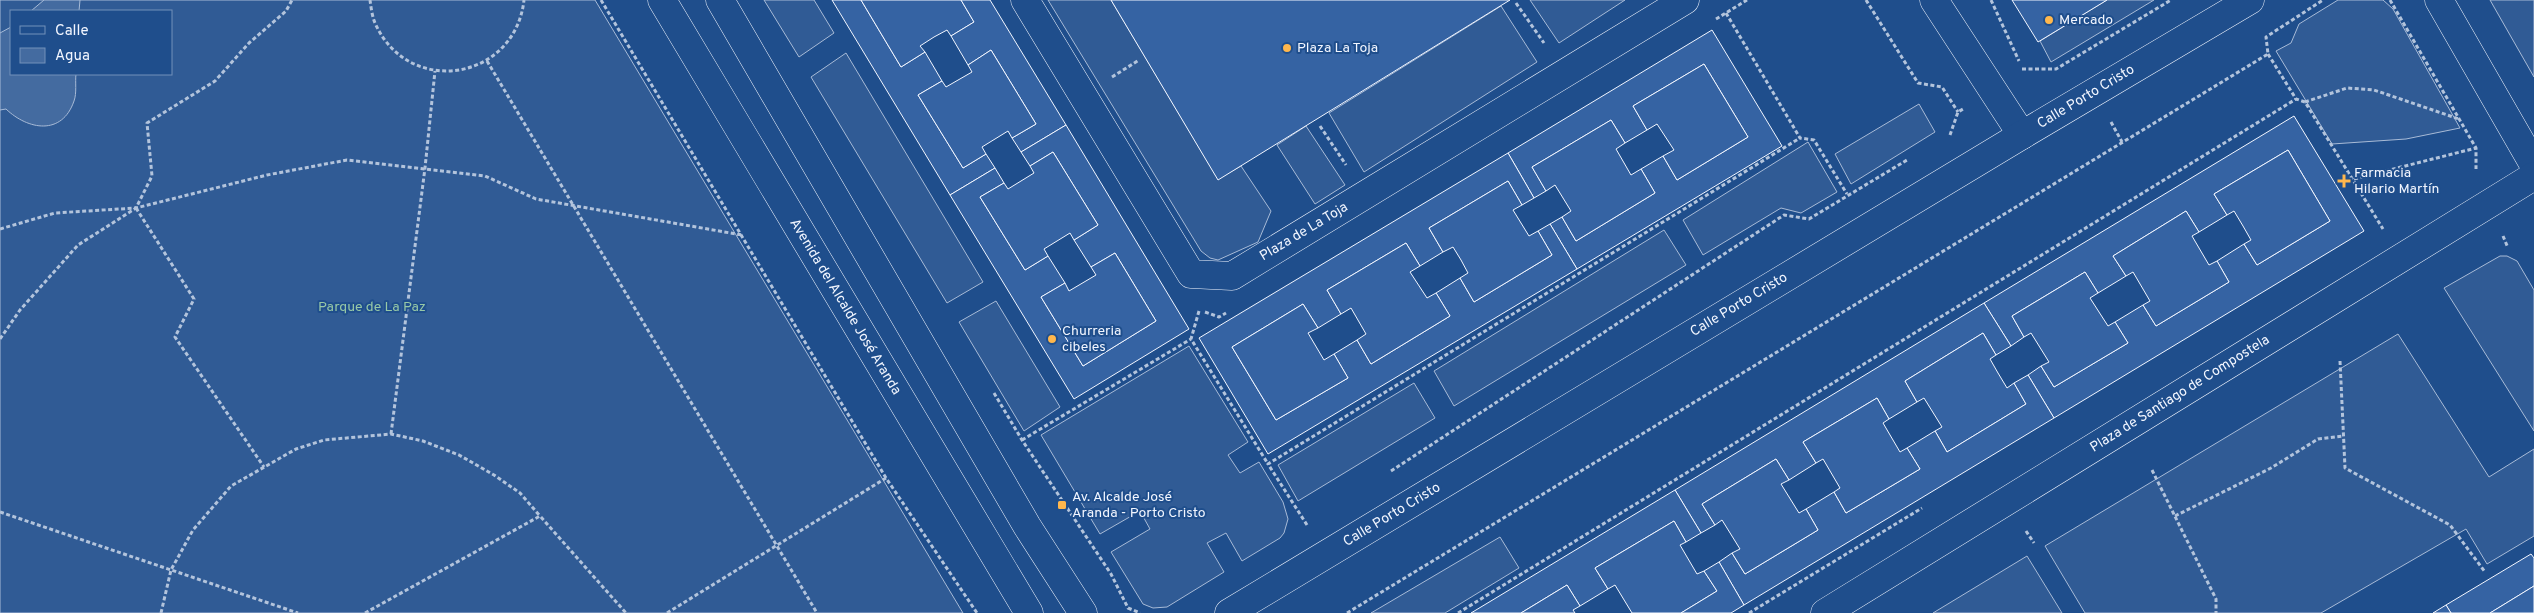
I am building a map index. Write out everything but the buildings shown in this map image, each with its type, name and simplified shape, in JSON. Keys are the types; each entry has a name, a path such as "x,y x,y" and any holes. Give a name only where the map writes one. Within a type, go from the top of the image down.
{"street":[{"name":"Avenida del Alcalde José Aranda","path":"662,0 1029,613"},
{"path":"720,0 1027,526 1083,613"},
{"name":"Plaza de La Toja","path":"1025,0 1191,274 1232,276 1685,0"},
{"path":"1934,0 2022,135"},
{"name":"Calle Porto Cristo","path":"1229,613 2022,135 2250,0"},
{"path":"2439,0 2534,166"},
{"name":"Plaza de Santiago de Compostela","path":"1825,613 2534,176"}],"path":[{"path":"0,339 20,310 78,245 136,208 152,176 147,123 215,80 249,43 286,11 292,0"},
{"path":"370,0 374,22 388,45 409,62 435,71 462,71 487,61 508,42 522,16 524,0"},
{"path":"601,0 886,478 977,613"},
{"path":"1709,23 1748,0"},
{"path":"1866,0 1918,84 1942,87 1958,112"},
{"path":"1991,0 2022,68"},
{"path":"1942,140 1950,135 1958,112 2022,68 2056,69 2171,0"},
{"path":"2323,0 2266,37 2268,54 2296,99 2305,102 2347,88 2374,90 2459,119"},
{"path":"2390,0 2476,148 2476,181 2508,248"},
{"path":"1516,3 1544,44"},
{"path":"1726,13 1800,138"},
{"path":"1348,613 2268,54"},
{"path":"1110,79 1139,60"},
{"path":"487,61 817,613"},
{"path":"392,434 435,71"},
{"path":"1458,613 2296,99"},
{"path":"2305,102 2383,229 2374,234"},
{"path":"1320,126 1351,173"},
{"path":"1268,464 1800,138 1814,140 1847,194"},
{"path":"2354,179 2476,148"},
{"path":"1382,476 1784,215 1809,219 1847,194 1916,155"},
{"path":"0,229 54,213 136,208 267,175 347,160 485,176 536,199 742,235"},
{"path":"136,208 194,298 175,337 264,467"},
{"path":"1193,308 1219,318 1227,312"},
{"path":"1022,440 1191,338 1200,310"},
{"path":"1191,338 1307,525"},
{"path":"2340,360 2345,468 2450,525 2485,572"},
{"path":"161,613 171,570 193,530 231,486 296,449 324,440 392,434 423,441 459,455 494,475 520,493 626,613"},
{"path":"2175,516 2270,468 2318,440 2343,436"},
{"path":"2152,470 2216,599 2216,613"},
{"path":"667,613 886,478"},
{"path":"1749,613 1926,506"},
{"path":"0,512 298,613"},
{"path":"366,613 540,516"},
{"path":"1299,530 1316,520"}],"shaded area":[{"name":"Parque de La Paz","path":"0,0 595,0 963,613 0,613"},
{"path":"764,0 814,0 834,33 799,57"},
{"path":"1048,0 1111,0 1218,179 1241,166 1271,211 1258,242 1218,260 1210,258 1201,251"},
{"path":"1530,0 1625,0 1559,43"},
{"path":"2107,0 2154,0 2051,62 2040,41"},
{"path":"2338,0 2383,0 2393,9 2460,128 2406,139 2332,144 2276,51 2291,43 2299,24"},
{"path":"2490,0 2534,0 2534,77"},
{"path":"1501,6 1537,62 1364,172 1329,113"},
{"path":"846,53 983,282 947,303 811,77"},
{"path":"1919,104 1935,132 1851,184 1835,154"},
{"path":"1306,126 1345,185 1315,204 1277,145"},
{"path":"1808,142 1837,192 1801,213 1781,208 1703,255 1683,220"},
{"path":"1664,230 1686,265 1454,406 1434,371"},
{"path":"2500,256 2507,256 2517,261 2534,290 2534,431 2444,288"},
{"path":"996,301 1060,407 1024,431 959,322"},
{"path":"2398,334 2489,477 2534,449 2534,536 2487,564 2466,529 2321,613 2085,613 2045,546"},
{"path":"1189,346 1248,442 1228,455 1240,473 1259,462 1283,502 1288,519 1284,533 1280,538 1242,561 1226,533 1207,543 1224,572 1167,607 1153,608 1143,604 1111,552 1150,529 1140,511 1100,534 1041,435"},
{"path":"1414,383 1435,418 1298,501 1278,465"},
{"path":"1500,537 1519,568 1445,613 1371,613"},
{"path":"2027,556 2062,613 1933,613"}],"water":[{"path":"44,0 80,0 79,10 32,10"},
{"path":"10,28 10,75 76,75 74,101 69,112 61,120 44,126 34,125 24,122 6,109 0,110 0,33"}],"place":[{"name":"Mercado","path":"2049,20"},
{"name":"Plaza La Toja","path":"1287,48"},
{"name":"Farmacia Hilario Martín","path":"2344,181"},
{"name":"Churreria cibeles","path":"1052,339"},
{"name":"Av. Alcalde José Aranda - Porto Cristo","path":"1062,505"}]}
